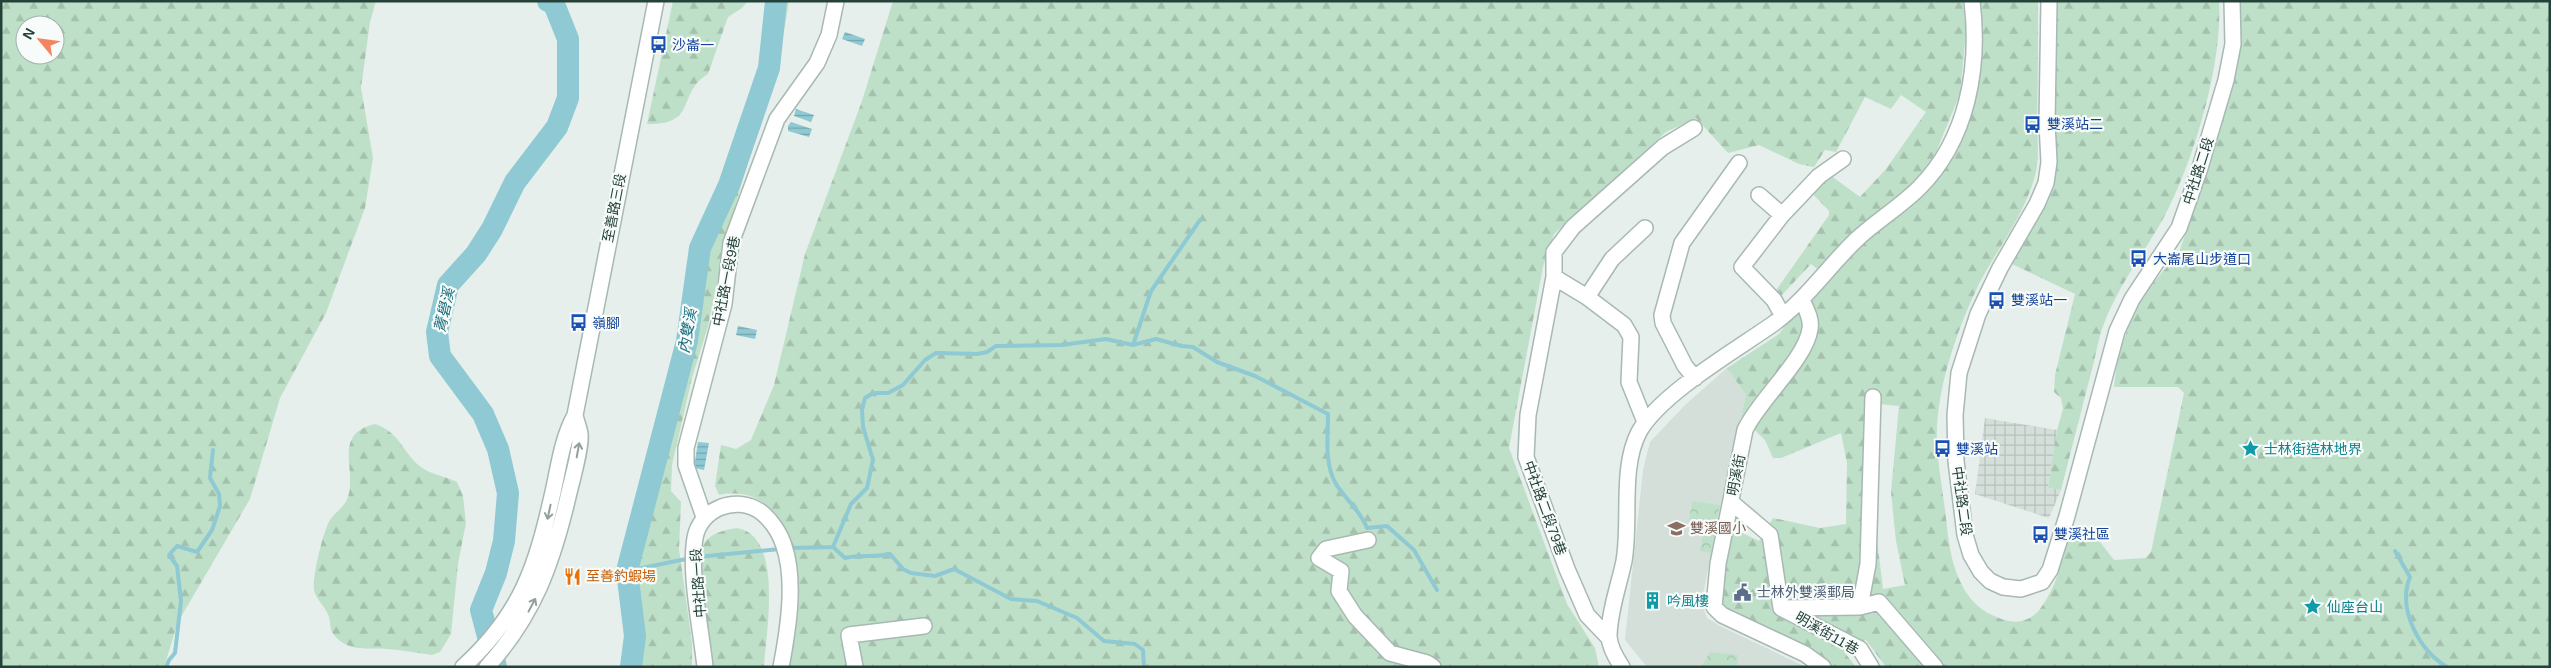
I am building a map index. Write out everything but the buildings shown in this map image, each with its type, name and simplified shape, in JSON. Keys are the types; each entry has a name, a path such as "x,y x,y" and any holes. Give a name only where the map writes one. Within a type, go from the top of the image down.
{"street":[{"name":"至善路三段","path":"468,663 494,636 517,604 532,573 545,528 565,434 574,415 656,1"},
{"name":"中社路一段9巷","path":"704,517 686,465 686,448 724,304 731,243 777,118 817,64 829,36 836,1"},
{"path":"1622,667 1614,656 1609,638 1626,547 1630,459 1638,434 1645,422 1695,378 1783,316 1802,300 1857,240 1899,207 1939,165 1954,141 1968,103 1973,64 1972,1"},
{"name":"中社路二段","path":"2049,1 2047,123 2049,162 2046,183 2037,204 2000,268 1978,314 1959,373 1955,415 1956,461 1965,535 1972,555 1981,572 1990,581 2003,587 2021,589 2042,582 2050,570 2066,522 2117,331 2132,299 2179,228 2199,171 2226,80 2234,44 2232,1"},
{"name":"中社路二段79巷","path":"1609,638 1587,615 1567,569 1526,457 1528,415 1554,278 1554,252 1573,227 1663,147 1694,128"},
{"path":"1783,316 1774,300 1742,267 1782,215 1819,176 1843,159"},
{"path":"1695,378 1676,349 1663,323 1662,315 1682,243 1739,163"},
{"path":"1759,195 1782,215"},
{"path":"1587,297 1612,259 1645,228"},
{"path":"1554,278 1587,297 1624,325 1631,337 1629,382 1645,422"},
{"name":"明溪街","path":"1802,300 1810,317 1810,330 1787,371 1770,395 1752,414 1745,430 1716,579 1714,607 1722,615 1805,654 1823,667"},
{"path":"1860,607 1868,564 1873,397"},
{"name":"至善路三段","path":"487,667 506,646 526,617 541,588 556,546 580,435 574,415"},
{"name":"明溪街11巷","path":"1731,502 1770,535 1782,608 1860,649 1871,667"},
{"path":"704,517 723,505 741,504 760,511 773,524 784,546 790,591 787,634 781,667"},
{"name":"中社路一段","path":"704,517 696,536 694,562 705,667"},
{"path":"1368,540 1326,549 1319,558 1341,571 1339,591 1355,616 1390,653 1427,663 1432,667"},
{"path":"1782,608 1860,607 1879,602 1935,667"},
{"path":"855,667 849,635 924,626"}],"shaded area":[{"name":"雙溪國小","path":"1727,368 1746,395 1721,502 1703,595 1703,607 1707,618 1720,626 1806,667 1647,667 1625,640 1643,470 1650,442 1685,405"},
{"path":"1985,418 2057,430 2048,488 2061,490 2049,518 1975,494"}],"green space":[{"path":"1,1 376,1 370,22 361,88 373,158 365,208 326,313 280,398 250,499 178,622 164,667 1,667"},
{"path":"673,1 748,1 742,8 728,17 708,74 692,90 681,114 663,123 647,124"},
{"path":"779,1 789,1 780,55 728,230 708,326 692,378 672,465 671,491 681,502 679,549 692,643 692,667 637,667 642,629 637,543 689,341 711,243 741,164 770,72"},
{"path":"893,1 1963,1 1966,33 1960,94 1936,152 1920,179 1823,273 1811,264 1780,297 1774,295 1777,289 1829,215 1829,211 1812,193 1830,175 1860,197 1886,169 1926,112 1901,95 1891,109 1865,97 1836,152 1825,150 1814,167 1799,164 1759,145 1728,153 1696,118 1666,132 1554,234 1543,267 1509,448 1567,604 1595,648 1599,667 788,667 785,531 773,512 759,500 741,494 719,495 715,486 721,445 736,449 751,440 774,385 805,254 862,101"},
{"path":"1976,1 2038,1 2037,169 2025,204 1980,282 1963,320 1943,384 1937,426 1937,446 1948,539 1959,578 1972,600 1982,609 2000,619 2013,622 2030,618 2046,600 2059,570 2071,528 2093,533 2114,560 2145,558 2151,552 2184,393 2178,387 2114,387 2118,355 2139,299 2179,253 2213,149 2239,1 2550,1 2550,667 1886,667 1866,640 1845,653 1856,667 1831,667 1749,624 1718,601 1731,533 1734,529 1759,541 1773,518 1820,528 1846,524 1847,463 1841,433 1781,458 1773,458 1765,440 1741,417 1746,395 1727,368 1779,334 1800,306 1959,136","holes":["1879,404 1899,406 1891,492 1896,541 1905,585 1883,589 1876,531"]},
{"path":"2055,1 2219,1 2216,54 2204,113 2195,142 2185,171 2163,219 2124,282 2103,327 2061,490 2048,488 2057,430 2063,409 2061,398 2054,392 2055,375 2075,294 2010,263 2039,211"},
{"path":"375,424 391,433 411,458 424,469 457,482 463,496 466,523 458,564 451,634 440,652 432,655 393,649 358,648 345,644 332,633 328,613 314,590 316,565 327,526 332,517 345,504 348,497 350,486 350,444 354,436 362,429"},
{"path":"1692,501 1720,505 1711,553 1700,551 1704,525 1689,523"},
{"path":"737,528 752,535 761,548 767,566 769,610 764,667 710,667 709,641 700,585 699,560 701,550 712,535"},
{"path":"1710,652 1738,655 1737,667 1701,667"}],"water":[{"path":"845,32 865,39 862,46 842,39"},
{"path":"796,109 814,115 811,122 794,116"},
{"path":"791,122 812,129 809,137 788,131 788,126"},
{"path":"738,326 757,330 755,339 736,335"},
{"path":"698,442 709,443 704,470 694,468"}],"waterway":[{"name":"菁礐溪","path":"496,667 481,610 496,573 504,541 508,493 498,449 483,414 440,356 437,332 448,285 476,254 492,229 515,182 557,127 568,98 568,39 554,4 548,1"},
{"name":"內雙溪","path":"631,667 635,636 627,571 687,341 700,248 729,185 769,68 776,1"},
{"path":"1133,345 1151,291 1200,220"},
{"path":"833,547 851,504 867,488 873,460 863,427 862,410 865,398 873,393 888,393 903,385 925,360 936,353 977,354 987,352 996,346 1061,345 1106,339 1133,345 1156,339 1193,347 1217,362 1255,376 1328,414 1328,459 1336,484 1361,516 1367,528 1387,526 1414,550 1437,590"},
{"path":"166,667 175,653 181,601 177,566 169,555 177,546 197,552 212,530 220,506 219,494 210,478 213,450"},
{"path":"790,548 833,547 845,558 890,554 903,569 911,573 935,576 954,569 1011,599 1037,601 1077,618 1104,641 1135,644 1143,650 1144,667"},
{"path":"697,557 780,549"},
{"path":"2395,551 2410,577 2406,602 2413,628 2428,650 2447,667"},
{"path":"627,571 691,558"}],"place":[{"name":"沙崙一","path":"658,45"},
{"name":"雙溪站二","path":"2033,124"},
{"name":"大崙尾山步道口","path":"2139,259"},
{"name":"雙溪站一","path":"1997,300"},
{"name":"嶺腳","path":"578,323"},
{"name":"雙溪站","path":"1942,449"},
{"name":"士林街造林地界","path":"2250,449"},
{"name":"雙溪國小","path":"1676,528"},
{"name":"雙溪社區","path":"2040,534"},
{"name":"至善釣蝦場","path":"572,576"},
{"name":"士林外雙溪郵局","path":"1743,592"},
{"name":"吟風樓","path":"1653,601"},
{"name":"仙座台山","path":"2313,607"}]}
